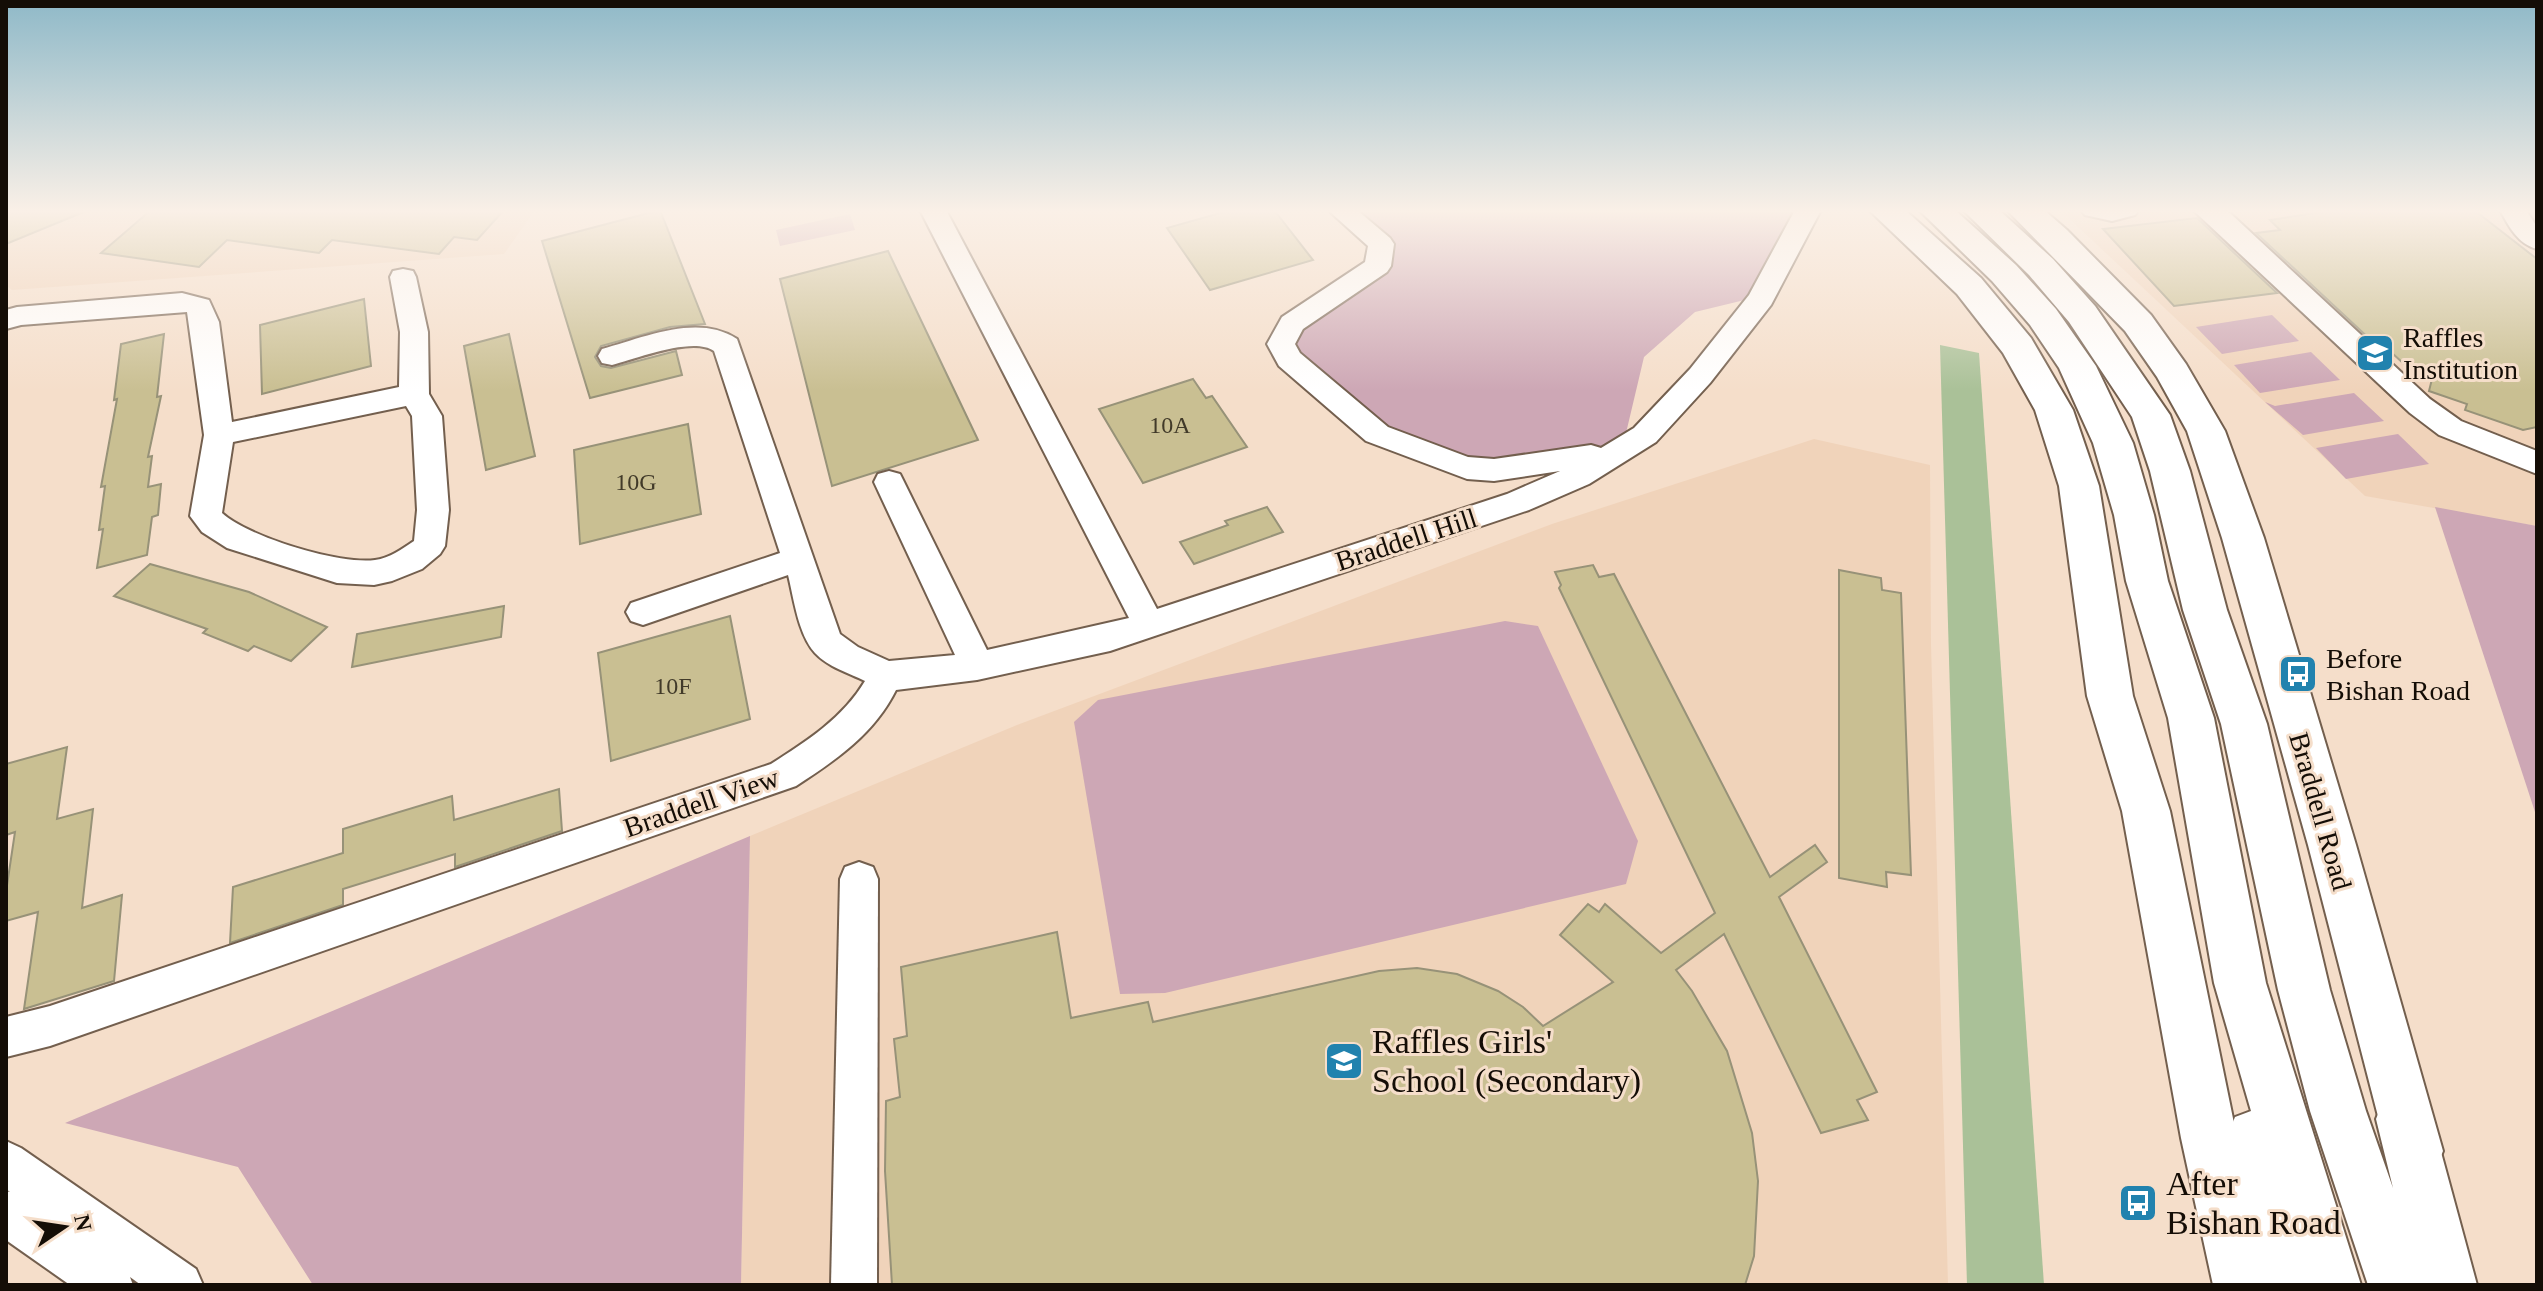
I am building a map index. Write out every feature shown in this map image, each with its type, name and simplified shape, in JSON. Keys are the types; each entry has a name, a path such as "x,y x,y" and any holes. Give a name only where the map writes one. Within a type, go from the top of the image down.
{"main road":[{"path":"1952,270 1969,286 2018,347 2054,410 2079,486 2110,696 2146,811 2206,1124 2243,1285"},
{"path":"2001,270 2043,317 2077,366 2113,443 2159,520"},
{"path":"2044,270 2120,365 2151,415 2159,520 2147,581 2191,718 2240,983 2253,1130 2296,1285"},
{"name":"Braddell Road","path":"2087,270 2138,323 2173,373 2206,431 2243,538 2332,845 2404,1119 2463,1285"},
{"name":"Braddell Road","path":"2159,520 2205,610 2244,724 2304,990 2338,1111 2398,1285"},
{"path":"2240,983 2331,1285"},
{"path":"2404,1119 2447,1285"}],"street":[{"path":"964,270 1149,625"},
{"path":"1372,270 1292,323 1281,344 1289,359 1377,434 1467,468 1494,470 1622,451"},
{"name":"Braddell Hill","path":"885,675 917,675 977,666 1061,650 1149,625 1518,502 1578,476 1645,435 1686,392 1761,299 1776,270"},
{"path":"2275,270 2420,406 2450,428 2537,463"},
{"path":"6,320 17,316 182,302 199,306 205,322 219,435 206,516 220,533 345,575 373,573 414,560 429,546 433,510 427,416 414,394 414,332 403,277"},
{"path":"612,356 699,335 721,340 727,346 780,512 799,559 815,616 827,643 846,657 885,675"},
{"path":"219,435 414,394"},
{"path":"889,482 977,666"},
{"path":"643,612 799,559"},
{"name":"Braddell View","path":"6,1037 50,1026 783,775 835,741 871,704 885,675"},
{"path":"854,1285 859,879"},
{"path":"6,1163 180,1285"},
{"path":"6,1213 110,1285"}],"shaded area":[{"path":"6,270 282,270 12,290 6,285"},
{"path":"1372,270 1770,270 1757,297 1695,312 1644,357 1622,450 1494,470 1377,434 1289,359 1292,323"},
{"name":"Raffles Institution","path":"2124,270 2537,270 2537,526 2365,496"},
{"path":"2272,315 2299,341 2222,354 2196,327"},
{"path":"1940,345 1979,353 2044,1285 1967,1285"},
{"path":"2311,352 2340,380 2260,393 2234,365"},
{"path":"2354,393 2384,421 2303,435 2265,402 2275,406"},
{"path":"2398,434 2429,464 2346,479 2316,448"},
{"name":"Raffles Girls' School (Secondary)","path":"1814,439 1930,465 1931,644 1948,1285 741,1285 750,836 1017,725 1552,524"},
{"path":"2435,507 2537,526 2537,818"},
{"path":"1505,621 1538,626 1638,841 1626,884 1165,993 1120,994 1074,722 1098,700"},
{"path":"750,836 741,1285 313,1285 238,1167 65,1123"}],"building":[{"path":"551,270 684,270 705,324 670,327 601,346 595,357 601,366 611,368 676,351 682,375 590,398"},
{"path":"814,270 897,270 978,440 832,486 780,279"},
{"path":"1196,270 1278,270 1210,290"},
{"path":"2141,270 2253,270 2277,293 2174,306"},
{"path":"2296,270 2537,270 2537,427 2523,430 2465,410 2467,404 2429,391 2432,379 2414,373 2380,342 2374,343"},
{"path":"364,299 371,366 262,394 260,325"},
{"path":"164,334 157,397 161,396 148,457 152,456 148,487 161,484 158,515 152,517 147,555 97,568 105,486 101,487 117,399 114,400 121,344"},
{"path":"509,334 535,456 486,470 464,346"},
{"path":"1193,379 1206,398 1212,396 1247,447 1143,483 1099,409"},
{"path":"688,424 701,514 580,544 574,450"},
{"path":"1267,507 1283,532 1194,564 1180,542 1228,525 1225,521"},
{"path":"150,564 249,592 327,627 291,661 254,646 248,651 203,633 207,629 114,596"},
{"path":"1593,565 1599,577 1614,574 1770,877 1815,845 1827,862 1779,897 1877,1092 1857,1100 1868,1120 1821,1133 1724,934 1676,970 1727,1051 1752,1133 1758,1181 1754,1256 1745,1285 892,1285 885,1171 886,1101 900,1097 894,1039 907,1036 901,967 1057,932 1071,1018 1148,1002 1153,1022 1379,971 1417,968 1457,974 1498,991 1523,1007 1543,1026 1613,982 1560,935 1588,904 1599,912 1605,904 1661,953 1715,913 1559,588 1561,585 1555,572"},
{"path":"1839,570 1881,578 1882,590 1901,593 1911,875 1886,872 1887,887 1839,878"},
{"path":"504,606 501,637 352,667 357,634"},
{"path":"730,616 750,719 611,761 598,653"},
{"path":"67,747 57,819 93,809 82,908 122,895 114,981 24,1009 38,912 6,921 6,892 15,832 6,835 6,764"},
{"path":"559,789 562,831 455,867 455,854 343,889 343,905 230,943 233,887 343,853 343,829 452,796 454,820"}],"place":[{"name":"Raffles Institution","path":"2375,353"},
{"name":"Before Bishan Road","path":"2298,674"},
{"name":"Raffles Girls' School (Secondary)","path":"1344,1061"},
{"name":"After Bishan Road","path":"2138,1203"}]}
